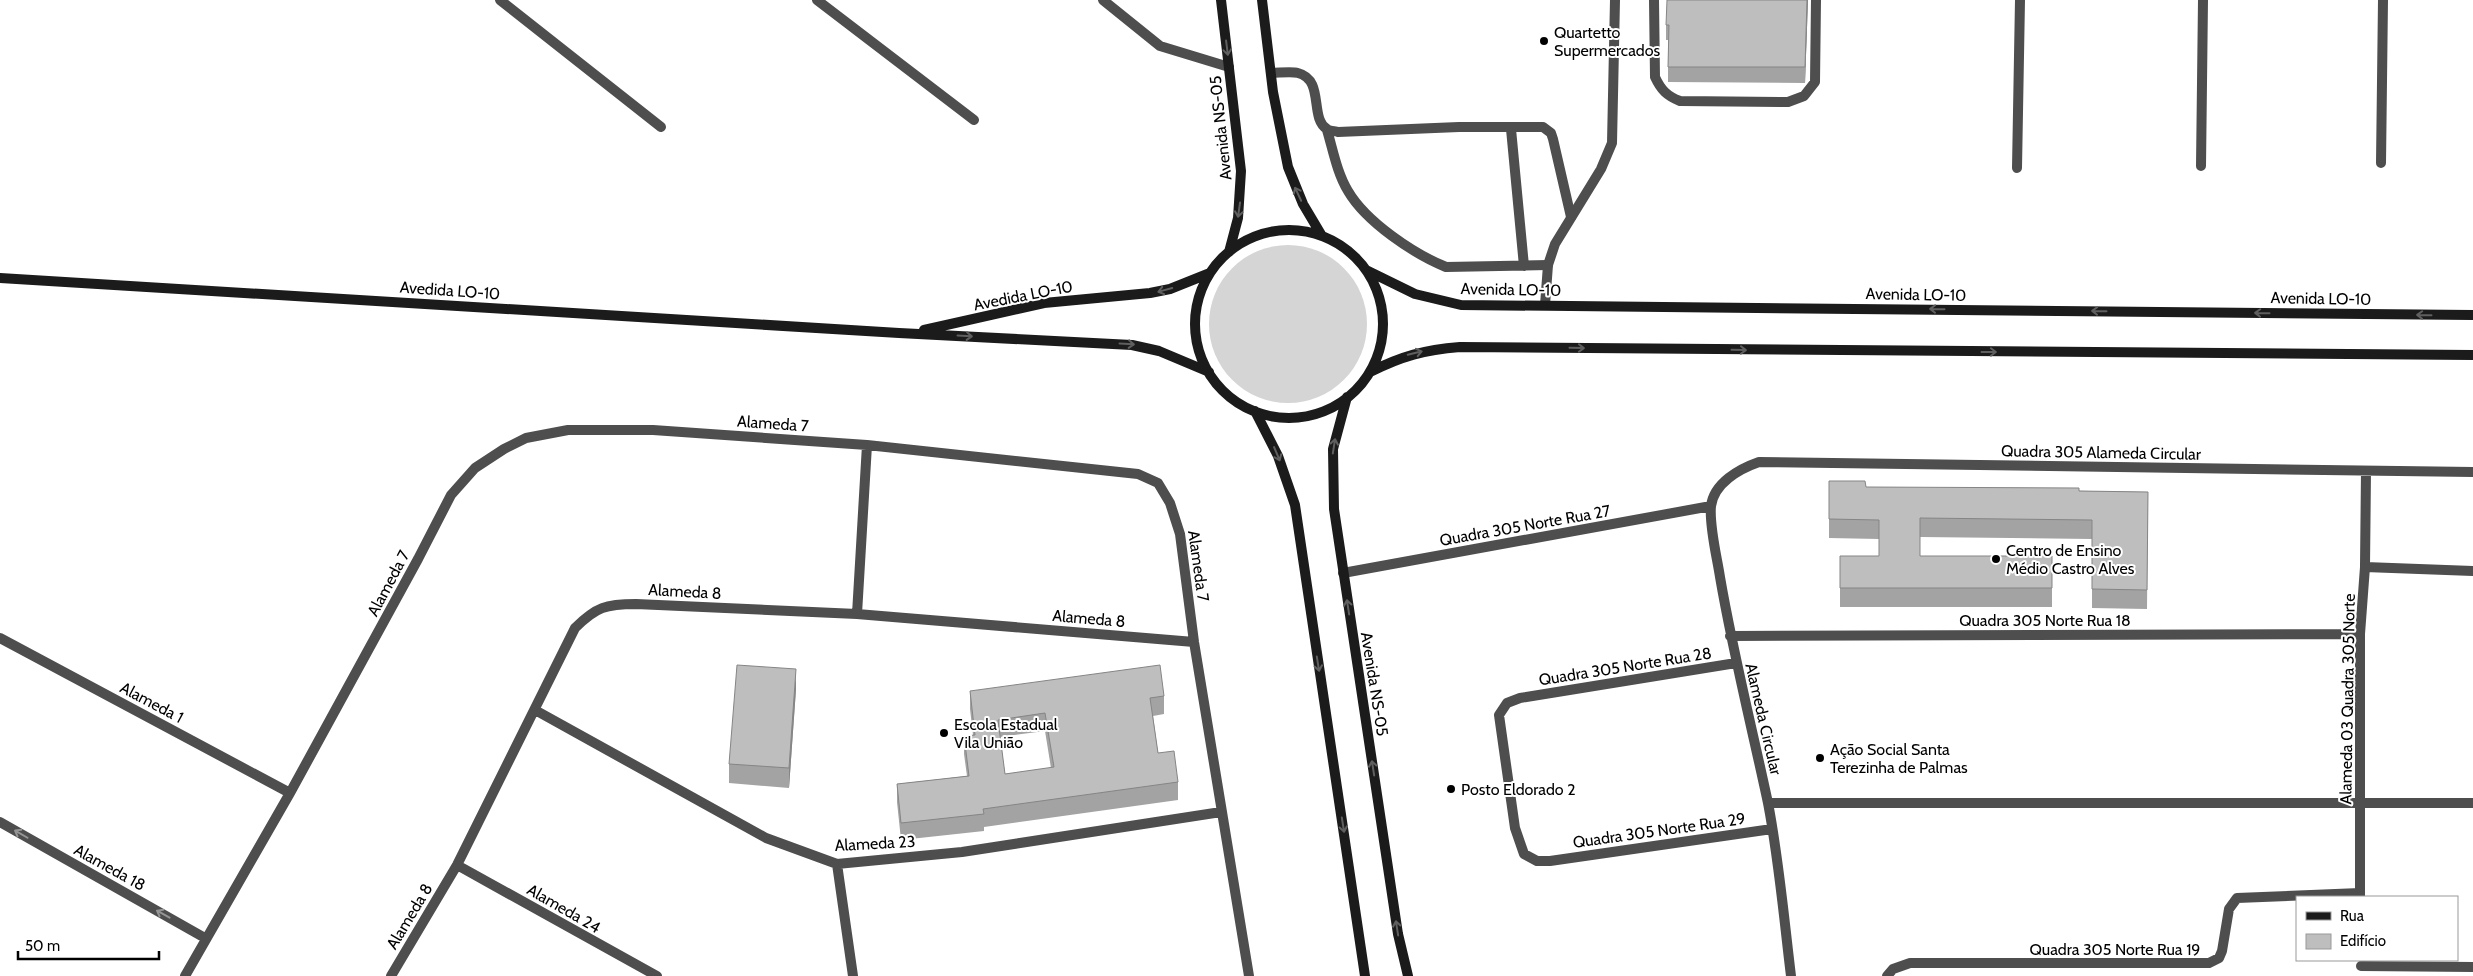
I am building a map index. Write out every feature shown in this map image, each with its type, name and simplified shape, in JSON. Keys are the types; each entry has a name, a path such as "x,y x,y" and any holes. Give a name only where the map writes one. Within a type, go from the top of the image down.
{"street":[{"path":"500,0 661,127"},
{"path":"817,0 974,120"},
{"path":"1103,0 1160,46 1229,67"},
{"name":"Avenida NS-05","path":"1221,0 1241,154 1238,218 1229,252"},
{"path":"1262,0 1271,72 1290,177 1322,236"},
{"path":"1546,305 1548,265 1555,244 1601,169 1612,143 1615,0"},
{"path":"1654,0 1655,78 1660,88 1668,96 1680,101 1788,102 1804,96 1814,82 1816,0"},
{"path":"2017,168 2020,0"},
{"path":"2201,166 2204,0"},
{"path":"2381,163 2382,0"},
{"path":"1271,72 1298,73 1307,78 1314,90 1320,122 1327,130 1349,193 1381,229 1431,261 1446,267 1548,265"},
{"path":"1327,130 1338,132 1459,127 1511,129 1543,127 1550,133 1571,217"},
{"path":"1511,129 1524,266"},
{"name":"Avenida NS-05","path":"1278,231 1304,231 1322,236 1346,249 1366,270 1379,296 1383,325 1378,354 1370,372 1347,397 1330,408 1308,415 1277,416 1254,410 1228,395 1209,372 1197,343 1195,322 1198,301 1210,272 1229,252 1252,238 1278,231"},
{"name":"Avenida LO-10","path":"1366,270 1402,289 1461,305 2473,315"},
{"name":"Avedida LO-10","path":"899,333 943,327 1053,301 1150,293 1170,288 1210,272"},
{"name":"Avedida LO-10","path":"0,278 899,333 1140,345 1176,357 1209,372"},
{"path":"1370,372 1397,358 1416,352 1460,347 2473,355"},
{"name":"Avenida NS-05","path":"1347,397 1334,444 1332,463 1334,509 1398,934 1408,976"},
{"path":"1254,410 1278,456 1295,505 1365,976"},
{"name":"Alameda 7","path":"185,976 205,938 290,793 451,495 474,468 526,438 568,430 653,430 867,445 1138,474 1158,483 1170,503 1180,534 1194,642 1249,976"},
{"path":"857,614 867,445"},
{"name":"Quadra 305 Alameda Circular","path":"1711,506 1717,491 1732,476 1742,468 1759,462 2473,472"},
{"name":"Alameda 03 Quadra 305 Norte","path":"2360,895 2360,634 2365,566 2366,471"},
{"name":"Quadra 305 Norte Rua 27","path":"1343,574 1711,506"},
{"name":"Alameda Circular","path":"1711,506 1714,539 1730,636 1768,803 1791,976"},
{"path":"2365,566 2473,571"},
{"name":"Alameda 8","path":"391,976 457,865 575,628 586,617 604,606 636,604 857,614 1194,642"},
{"name":"Quadra 305 Norte Rua 18","path":"1730,636 2360,634"},
{"name":"Alameda 1","path":"0,638 290,793"},
{"name":"Quadra 305 Norte Rua 28","path":"1550,861 1537,861 1524,854 1515,828 1499,715 1506,703 1520,698 1736,663"},
{"name":"Alameda 23","path":"535,710 766,838 837,864 962,852 1221,812"},
{"path":"1768,803 2473,803"},
{"name":"Alameda 18","path":"0,822 205,938"},
{"name":"Quadra 305 Norte Rua 29","path":"1550,861 1772,829"},
{"path":"837,864 853,976"},
{"name":"Alameda 24","path":"457,865 657,976"},
{"name":"Quadra 305 Norte Rua 19","path":"2319,896 2360,895"},
{"name":"Quadra 305 Norte Rua 19","path":"1887,976 1893,969 1910,963 2210,963 2219,958 2222,952 2229,909 2237,898 2296,897"},
{"path":"2361,967 2473,967"}],"shaded area":[{"path":"1296,245 1311,248 1325,254 1344,268 1354,280 1364,301 1367,324 1364,347 1354,368 1344,380 1332,390 1311,400 1296,403 1280,403 1265,400 1244,390 1222,368 1210,339 1209,316 1212,301 1222,280 1244,258 1273,246"}],"building":[{"path":"1667,0 1807,0 1805,67 1668,67 1669,25 1666,25"},
{"path":"1829,481 1865,481 1866,487 2079,488 2079,491 2148,492 2147,590 2092,589 2092,520 1920,518 1920,556 2052,556 2052,588 1840,588 1840,556 1879,556 1879,520 1829,519"},
{"path":"737,665 796,669 789,768 729,764"},
{"path":"1160,665 1164,696 1150,698 1158,753 1174,751 1178,782 983,809 984,814 901,823 897,784 969,776 964,736 975,735 970,691","holes":["1045,713 1054,767 1005,774 998,720"]}],"place":[{"name":"Quartetto Supermercados","path":"1544,41"},
{"name":"Centro de Ensino Médio Castro Alves","path":"1996,559"},
{"name":"Escola Estadual Vila União","path":"944,733"},
{"name":"Ação Social Santa Terezinha de Palmas","path":"1820,758"},
{"name":"Posto Eldorado 2","path":"1451,789"}]}
